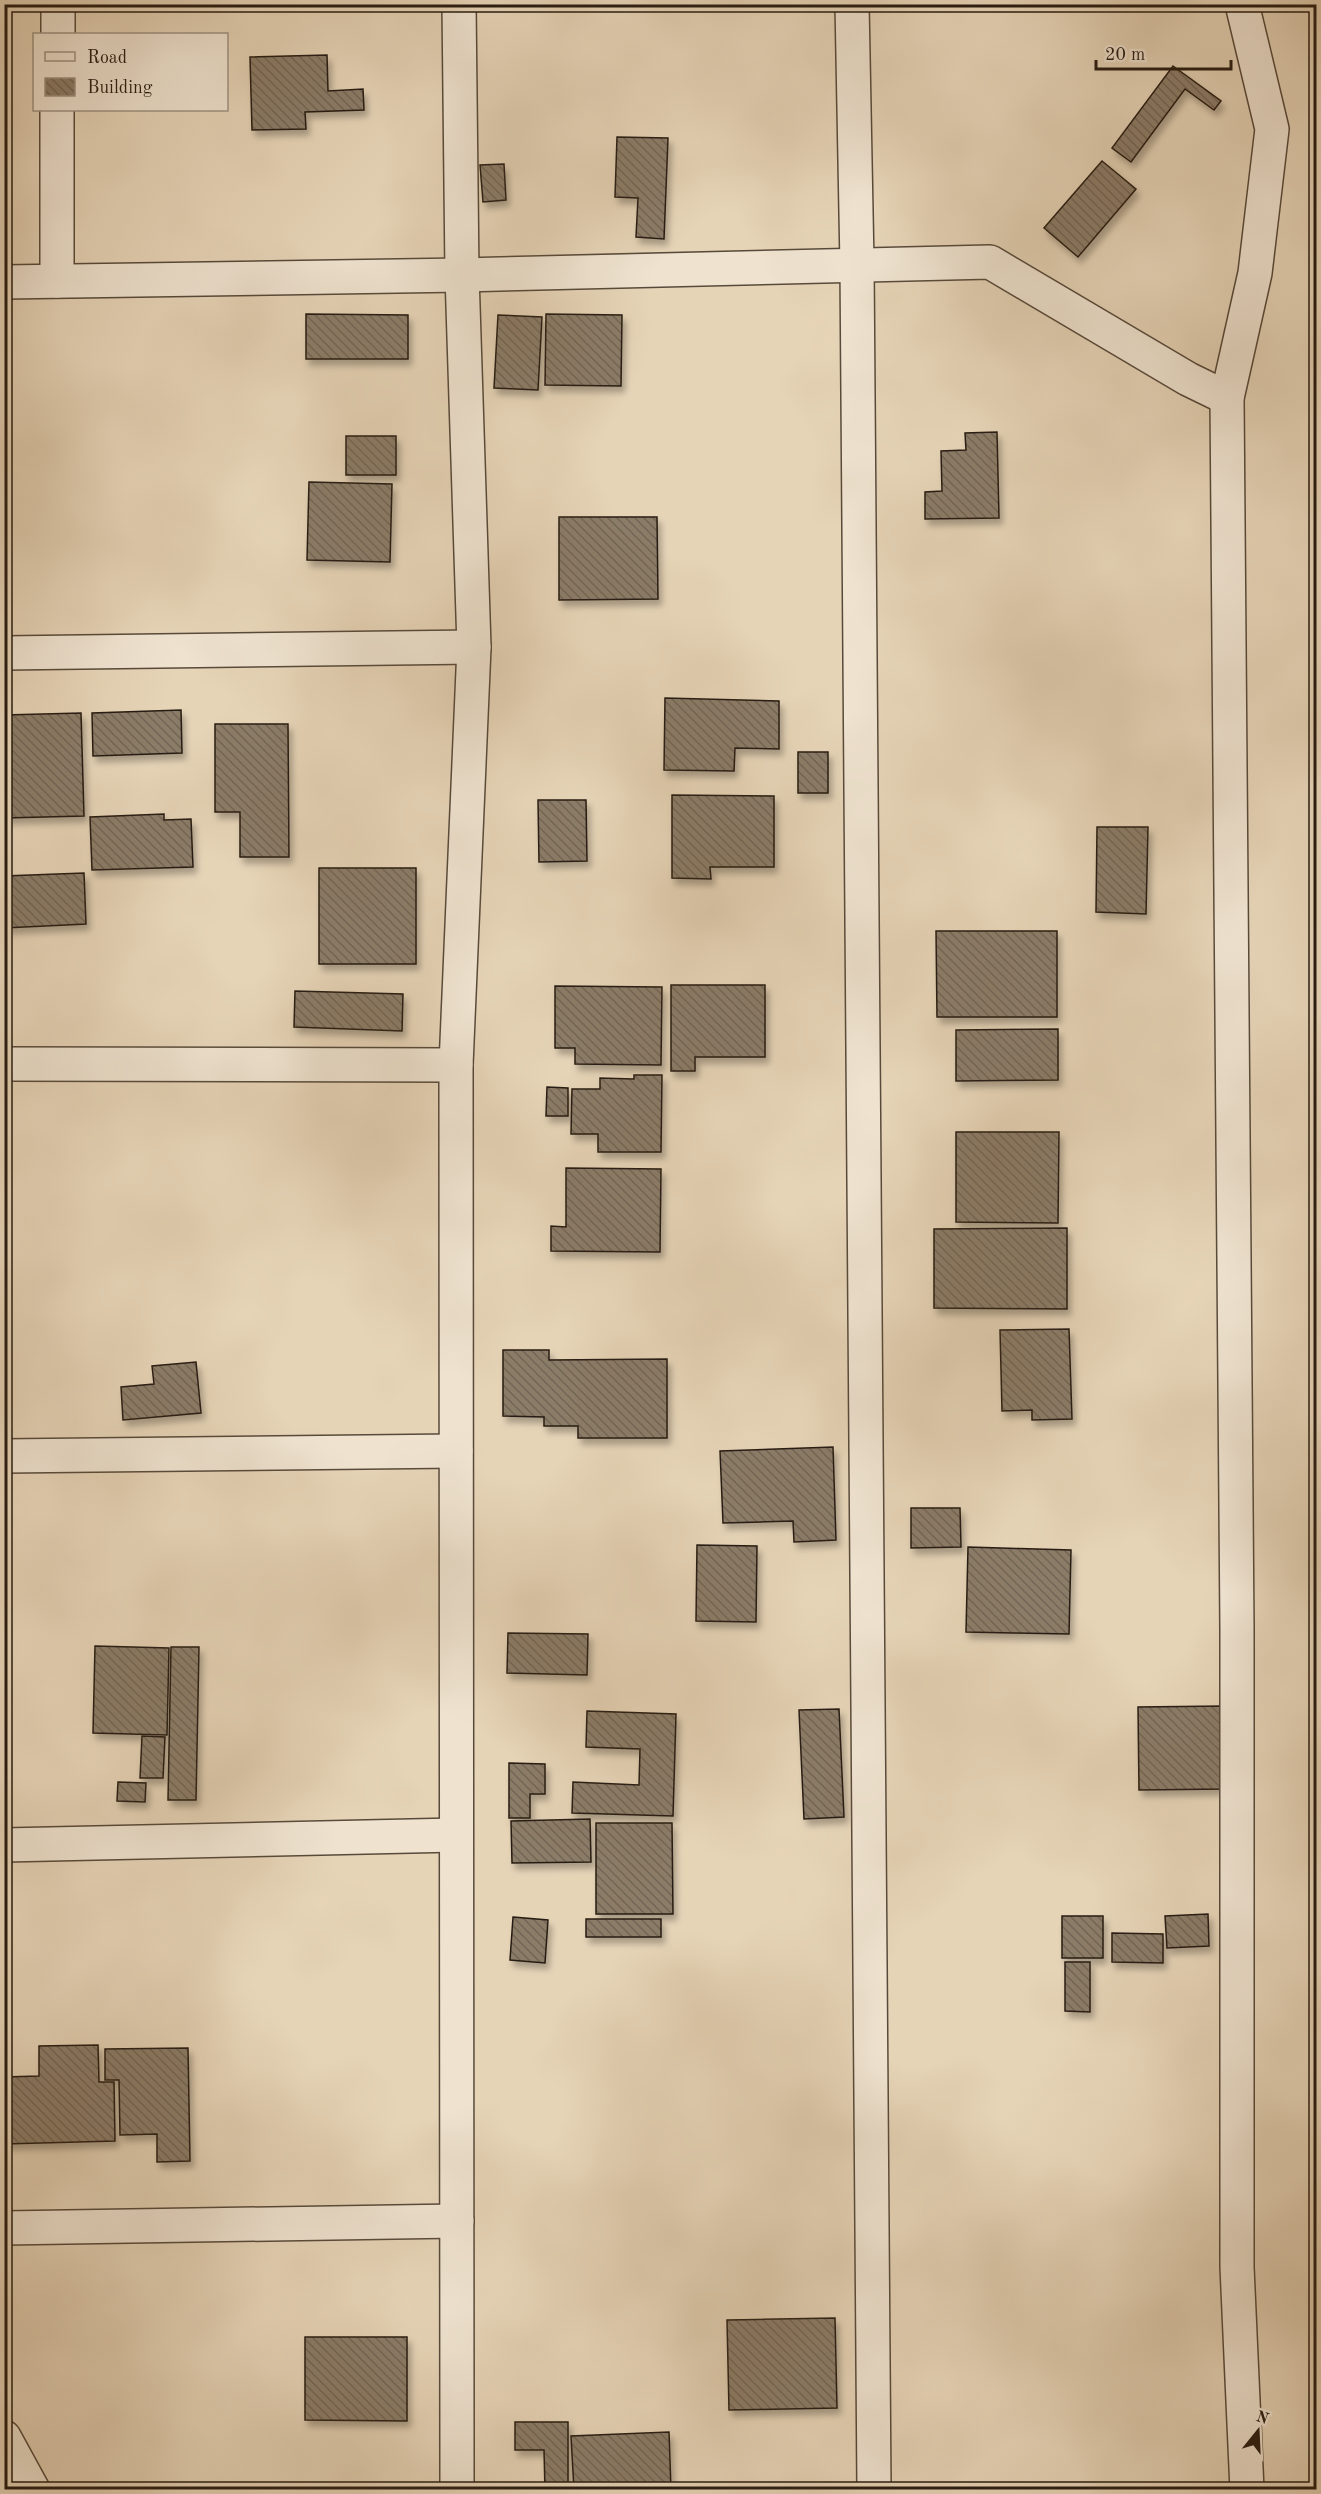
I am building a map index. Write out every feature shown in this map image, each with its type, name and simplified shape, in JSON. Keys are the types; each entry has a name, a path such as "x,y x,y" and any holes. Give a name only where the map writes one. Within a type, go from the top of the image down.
{"street":[{"path":"58,4 58,33"},
{"path":"457,2490 456,1065 474,647 462,275 459,4"},
{"path":"852,4 857,264 874,2490"},
{"path":"1242,4 1272,129 1255,273 1227,398 1237,1630 1237,2267 1247,2490"},
{"path":"57,111 57,281"},
{"path":"4,282 462,275 990,262 1188,379 1227,398"},
{"path":"4,653 474,647"},
{"path":"4,1064 456,1065"},
{"path":"4,1456 456,1451"},
{"path":"4,1845 456,1835"},
{"path":"4,2228 457,2221"},
{"path":"4,2437 33,2490"}],"building":[{"path":"327,55 328,91 363,89 364,110 305,112 306,129 252,130 250,57"},
{"path":"1173,66 1221,101 1214,110 1185,89 1131,162 1112,148"},
{"path":"617,137 668,138 664,239 636,237 638,198 615,197"},
{"path":"1102,161 1136,189 1078,257 1044,228"},
{"path":"504,164 506,200 483,202 480,165"},
{"path":"306,314 408,315 408,359 306,359"},
{"path":"546,314 622,315 621,386 545,385"},
{"path":"498,315 542,317 538,390 494,388"},
{"path":"997,432 999,518 925,519 925,492 942,491 941,451 966,450 965,433"},
{"path":"346,436 396,436 396,475 346,475"},
{"path":"309,482 392,484 390,562 307,560"},
{"path":"559,517 657,517 658,599 559,600"},
{"path":"665,698 779,701 779,749 735,748 734,771 664,770"},
{"path":"181,710 182,753 93,756 92,713"},
{"path":"81,713 84,816 4,818 4,715"},
{"path":"215,724 288,724 289,857 240,857 240,812 215,812"},
{"path":"798,752 828,752 828,793 798,793"},
{"path":"672,795 774,796 774,867 710,867 711,879 672,878"},
{"path":"538,800 586,800 587,861 539,862"},
{"path":"164,814 164,820 191,819 193,867 92,870 90,817"},
{"path":"1097,827 1148,827 1146,914 1096,912"},
{"path":"319,868 416,868 416,964 319,964"},
{"path":"84,873 86,924 4,928 4,876"},
{"path":"936,931 1057,931 1057,1017 937,1017"},
{"path":"671,985 765,985 765,1057 695,1057 695,1071 671,1071"},
{"path":"555,986 662,987 661,1065 575,1064 575,1048 555,1048"},
{"path":"295,991 403,994 402,1031 294,1027"},
{"path":"1058,1029 1058,1080 956,1081 956,1030"},
{"path":"634,1075 662,1075 661,1152 598,1152 598,1134 571,1134 572,1089 600,1089 600,1078 634,1079"},
{"path":"547,1087 568,1088 568,1116 546,1116"},
{"path":"956,1132 1059,1132 1058,1223 956,1222"},
{"path":"566,1168 661,1169 660,1252 551,1251 551,1226 566,1227"},
{"path":"1067,1228 1067,1309 934,1308 934,1229"},
{"path":"1069,1329 1072,1419 1032,1420 1032,1410 1002,1411 1000,1330"},
{"path":"503,1350 549,1350 549,1360 667,1359 667,1438 578,1438 578,1426 544,1426 544,1417 503,1416"},
{"path":"196,1362 201,1413 123,1420 121,1387 154,1384 152,1366"},
{"path":"833,1447 836,1540 794,1542 793,1521 723,1523 720,1451"},
{"path":"911,1508 960,1508 961,1547 911,1548"},
{"path":"697,1545 757,1546 756,1622 696,1621"},
{"path":"968,1547 1071,1550 1069,1634 966,1632"},
{"path":"508,1633 588,1634 587,1675 507,1673"},
{"path":"95,1646 169,1648 167,1735 93,1733"},
{"path":"171,1647 199,1647 196,1800 168,1800"},
{"path":"1223,1706 1224,1789 1139,1790 1138,1707"},
{"path":"839,1709 844,1817 804,1819 799,1710"},
{"path":"587,1711 676,1714 673,1816 572,1813 573,1782 639,1785 640,1749 586,1747"},
{"path":"142,1736 165,1737 163,1778 140,1778"},
{"path":"509,1763 545,1764 545,1794 530,1794 530,1818 509,1818"},
{"path":"118,1782 146,1783 145,1802 117,1801"},
{"path":"590,1819 591,1862 512,1863 511,1821"},
{"path":"596,1823 672,1823 673,1914 596,1914"},
{"path":"1208,1914 1209,1946 1167,1948 1165,1916"},
{"path":"1062,1916 1103,1916 1103,1958 1062,1958"},
{"path":"513,1917 548,1920 545,1963 510,1960"},
{"path":"586,1919 661,1919 661,1937 586,1937"},
{"path":"1112,1933 1163,1934 1163,1963 1112,1962"},
{"path":"1065,1962 1090,1962 1090,2012 1065,2011"},
{"path":"98,2045 99,2082 114,2082 115,2141 4,2144 4,2077 39,2076 39,2046"},
{"path":"188,2048 190,2161 157,2162 157,2134 120,2135 119,2080 105,2080 105,2049"},
{"path":"835,2318 837,2408 729,2410 727,2320"},
{"path":"305,2337 407,2337 407,2421 305,2420"},
{"path":"515,2422 568,2422 568,2490 545,2490 544,2450 515,2450"},
{"path":"669,2432 671,2490 574,2490 571,2436"}]}
